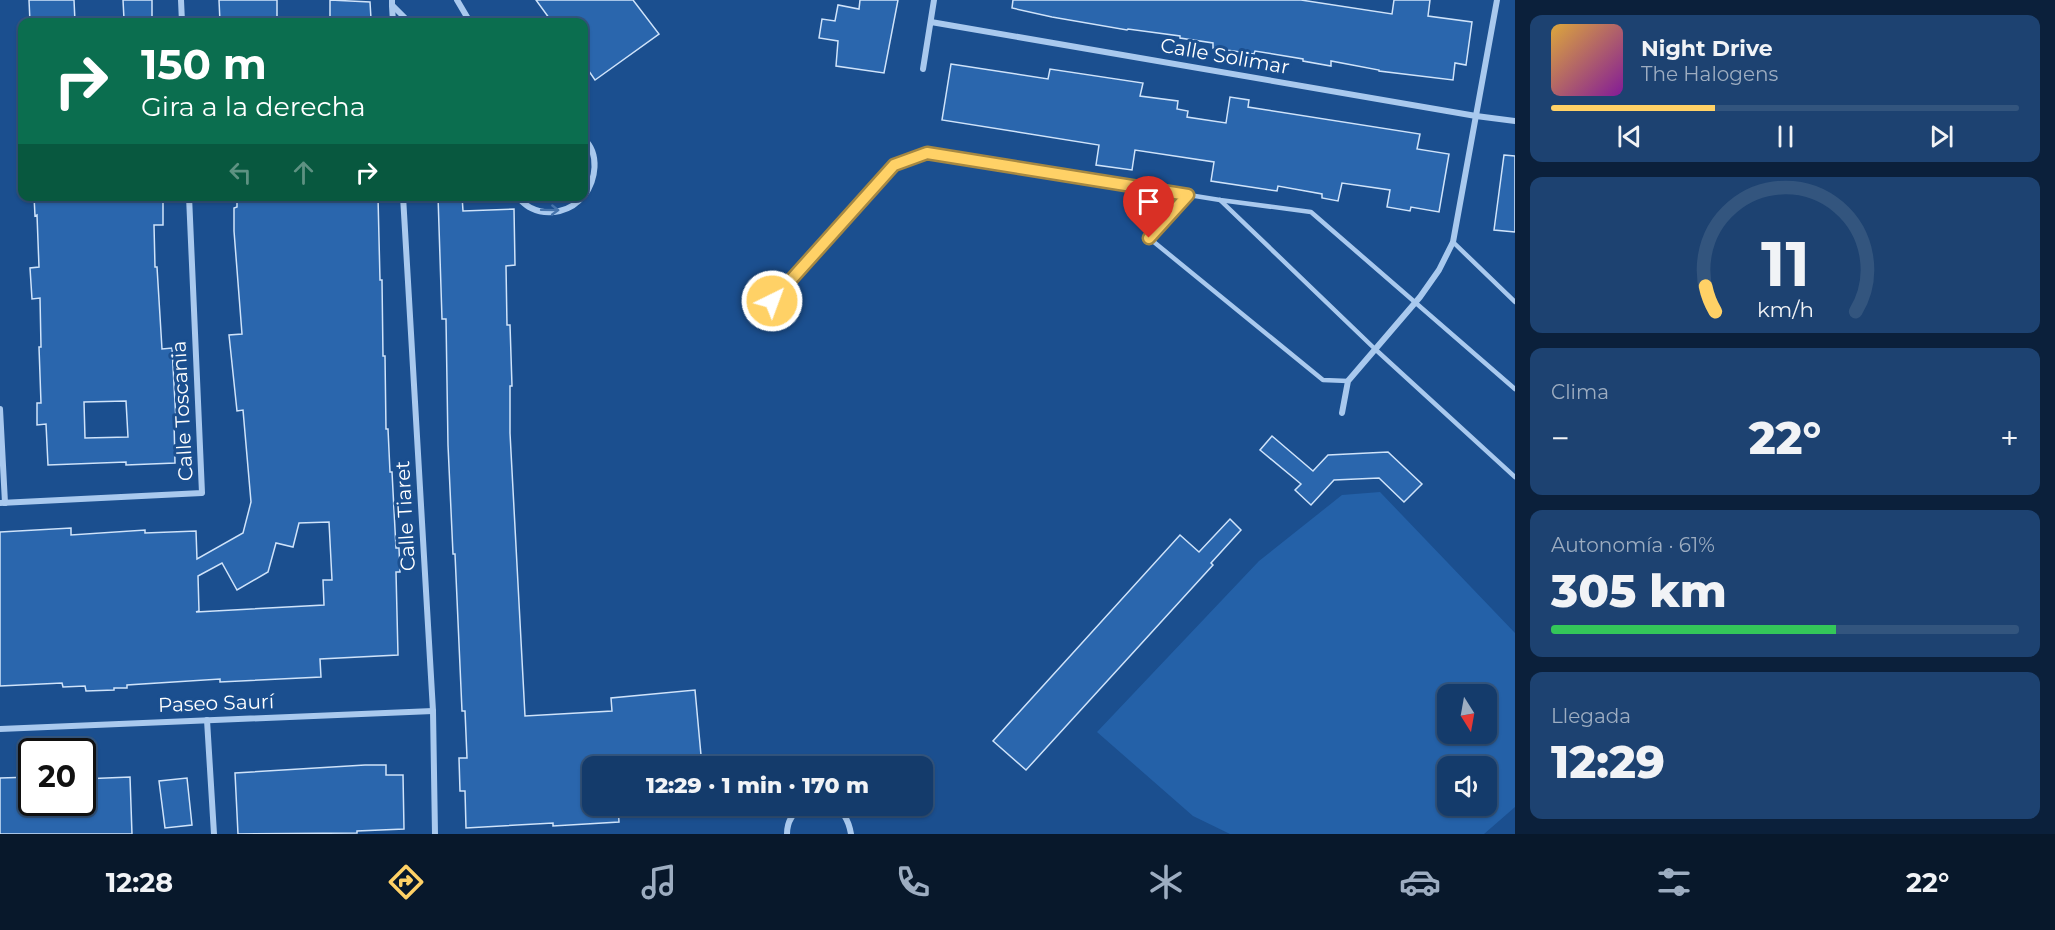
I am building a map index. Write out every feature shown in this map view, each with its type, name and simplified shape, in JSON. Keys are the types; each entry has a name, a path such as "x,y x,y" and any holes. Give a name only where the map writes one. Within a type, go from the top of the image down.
{"street":[{"path":"181,0 182,18"},
{"path":"457,0 468,18"},
{"path":"923,69 934,0"},
{"path":"1342,413 1348,381 1416,302 1440,270 1453,242 1497,0"},
{"path":"392,3 393,18"},
{"path":"392,3 405,18"},
{"name":"Calle Solimar","path":"930,22 1515,121"},
{"path":"588,143 596,163 592,186 588,190"},
{"name":"Calle Toscania","path":"2,503 202,493 189,201"},
{"name":"Calle Tiaret","path":"403,201 433,711 435,834"},
{"path":"522,201 532,209 555,213 579,201"},
{"path":"0,409 2,503"},
{"name":"Paseo Saurí","path":"0,729 433,711"},
{"path":"207,720 214,834"},
{"path":"787,834 793,816"},
{"path":"845,816 850,825 850,834"}],"lane":[{"path":"772,301 894,165 927,153 1220,200 1311,212 1515,389"},
{"path":"1188,195 1149,238 1323,380 1348,381"},
{"path":"1220,200 1375,349 1515,477"},
{"path":"1453,242 1515,302"}],"shaded area":[{"path":"1380,492 1515,633 1515,807 1484,834 1230,834 1193,816 1097,732 1259,561 1342,495"}],"building":[{"path":"29,0 74,0 75,18 30,18"},
{"path":"123,0 152,0 152,17 124,18"},
{"path":"219,0 277,0 277,18 220,18"},
{"path":"330,0 370,2 371,18 330,18"},
{"path":"536,0 633,0 659,34 595,80 588,70 588,18 549,18"},
{"path":"860,0 898,0 884,73 836,66 838,41 819,38 822,19 835,21 838,5 859,9"},
{"path":"1013,0 1301,0 1392,14 1394,0 1430,0 1428,16 1472,22 1466,65 1455,63 1453,80 1379,71 1331,61 1331,66 1255,51 1254,54 1213,48 1213,43 1180,38 1180,36 1127,30 1012,8"},
{"path":"951,64 1048,79 1050,69 1143,83 1140,96 1178,101 1177,109 1188,111 1187,117 1226,123 1230,97 1249,100 1248,107 1420,134 1417,149 1449,154 1439,212 1411,207 1410,211 1387,207 1390,190 1342,183 1338,201 1322,198 1322,194 1278,186 1277,191 1211,181 1214,162 1135,150 1132,170 1096,165 1099,145 942,120"},
{"path":"1504,155 1515,156 1515,232 1494,230"},
{"path":"34,201 163,201 163,225 154,225 155,267 157,267 162,349 172,348 176,421 174,421 175,463 48,465 46,424 37,425 37,403 41,403 40,298 32,299 30,268 39,267 37,215 35,216","holes":["126,401 128,437 85,438 84,402"]},
{"path":"237,201 378,201 386,429 388,429 390,472 392,472 396,548 399,548 400,572 396,572 398,655 320,659 321,677 220,682 220,679 127,685 127,688 114,688 114,690 86,691 85,686 63,687 62,683 0,686 0,532 71,528 71,535 145,530 145,533 196,531 197,559 243,533 251,502 243,410 237,411 229,335 242,334 234,208 237,207","holes":["329,522 332,580 323,580 324,605 196,612 199,611 198,576 222,563 237,590 268,572 276,543 293,547 299,523"]},
{"path":"438,201 462,201 463,211 514,209 515,265 506,266 507,325 510,325 512,386 510,386 510,433 525,716 612,711 611,698 695,690 701,756 582,756 582,816 619,816 619,822 466,828 465,791 460,791 459,758 467,758 465,711 462,711 455,554 453,554 446,319 442,319"},
{"path":"1272,436 1313,471 1328,455 1388,452 1422,484 1404,502 1379,478 1334,480 1311,505 1295,490 1301,484 1260,450"},
{"path":"1230,519 1241,530 1211,563 1213,565 1026,770 993,741 1180,535 1199,552"},
{"path":"386,765 386,775 403,775 404,829 357,831 357,833 238,834 235,773"},
{"path":"18,777 18,816 96,816 96,778 130,777 132,834 0,834 0,778"},
{"path":"187,778 192,825 165,828 159,781"}],"route":[{"path":"772,301 894,165 927,153 1188,195 1149,238"}]}
